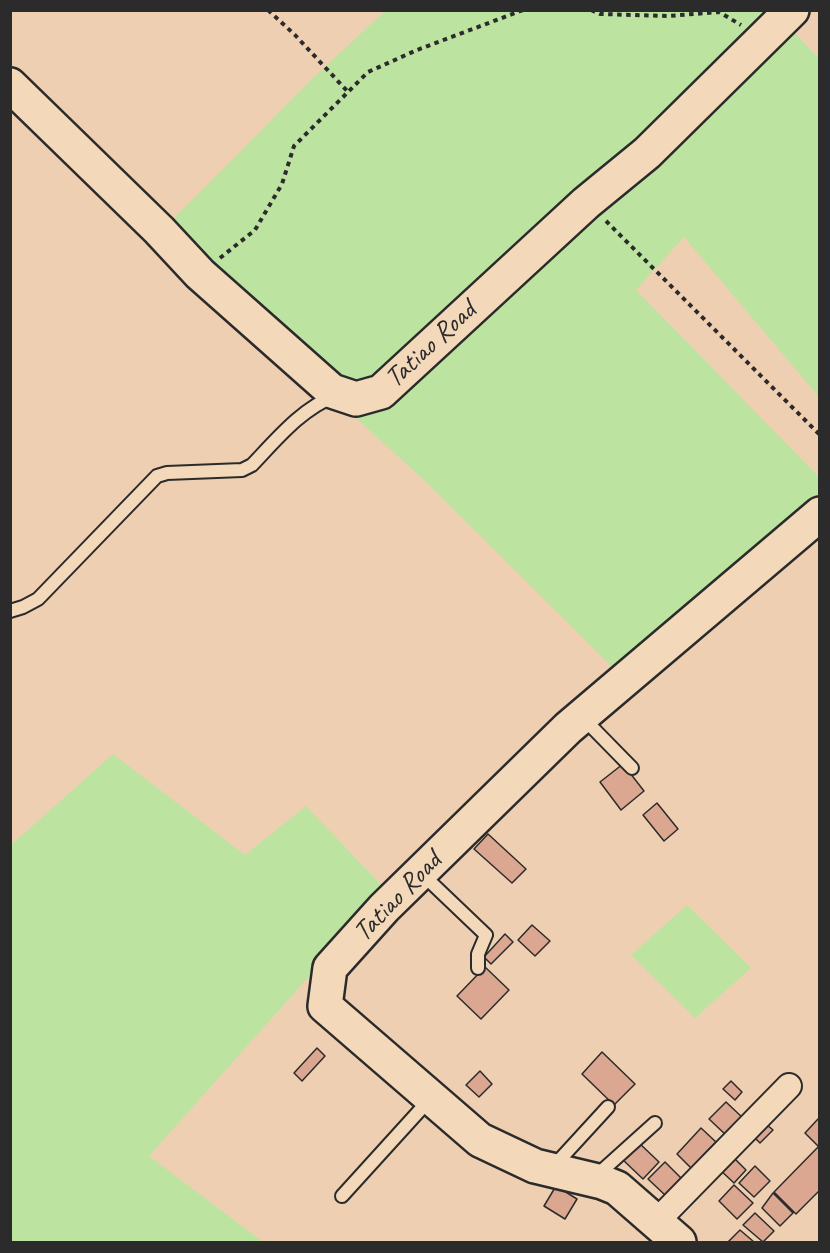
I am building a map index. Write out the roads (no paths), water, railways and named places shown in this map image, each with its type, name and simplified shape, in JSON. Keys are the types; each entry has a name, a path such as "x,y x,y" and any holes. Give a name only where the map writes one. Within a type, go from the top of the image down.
{"street":[{"name":"Tatiao Road","path":"340,394 356,399 381,392 586,203 647,153 792,10"},
{"path":"10,85 159,230 200,274 332,391 340,394"},
{"name":"Tatiao Road","path":"668,1232 617,1188 535,1166 480,1140 325,1006 330,968 384,908 581,716 819,514"},
{"path":"668,1232 789,1086"}],"lane":[{"path":"10,611 38,599 157,476 167,473 242,470 252,465 306,412 324,400 340,394"},
{"path":"581,716 632,768"},
{"path":"420,873 486,935 478,954 478,968"},
{"path":"342,1196 432,1097"},
{"path":"550,1170 608,1107"},
{"path":"592,1180 655,1123"}]}
